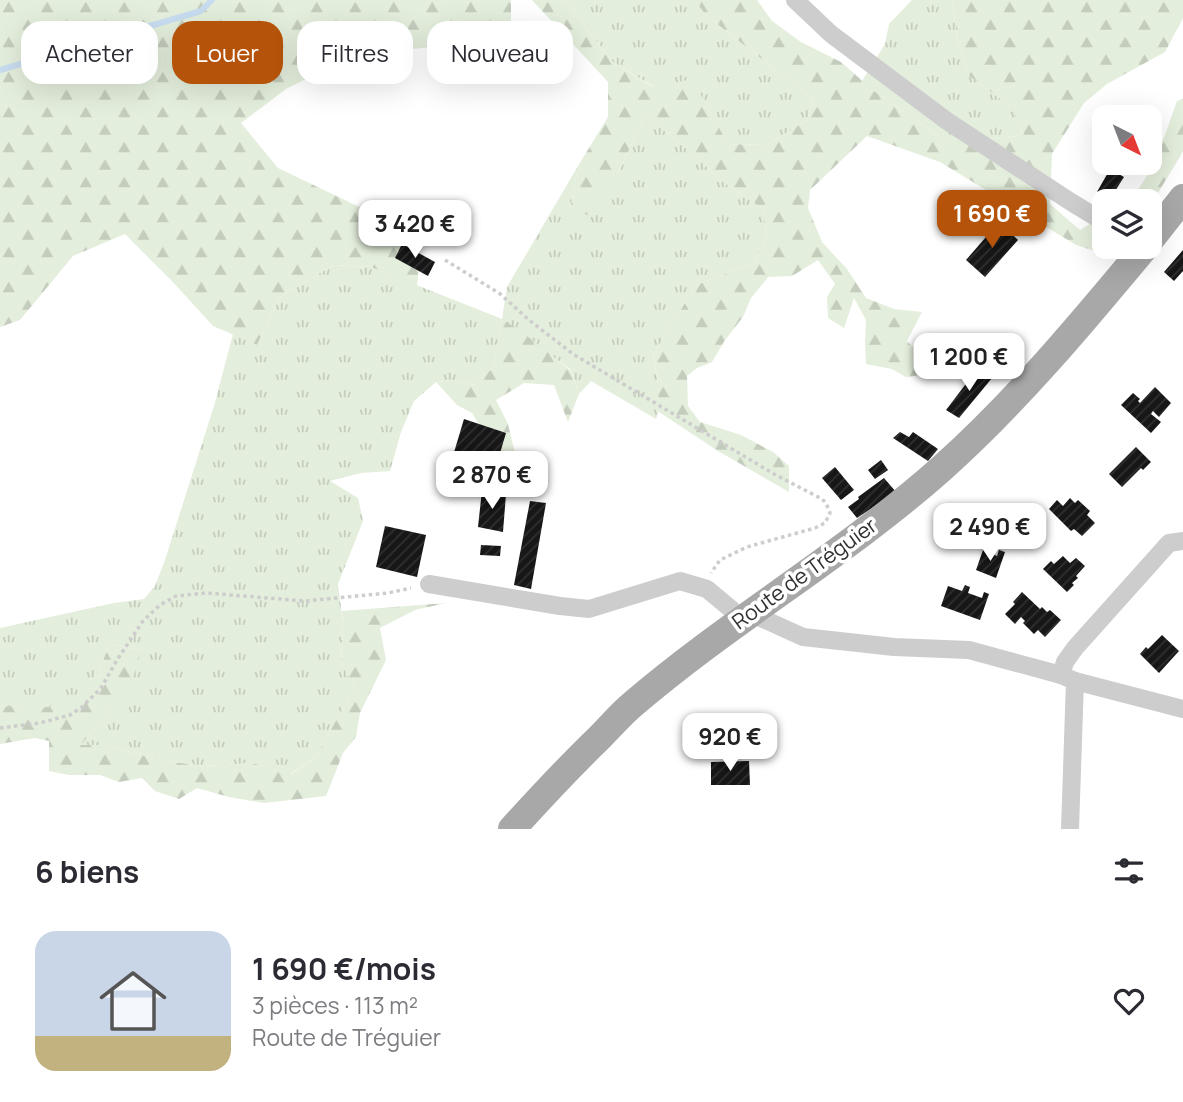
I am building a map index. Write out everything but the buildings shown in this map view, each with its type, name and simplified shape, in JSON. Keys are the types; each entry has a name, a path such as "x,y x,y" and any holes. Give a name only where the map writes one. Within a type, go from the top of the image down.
{"main road":[{"path":"1162,225 1183,198"},
{"name":"Route de Tréguier","path":"512,829 562,774 632,705 745,616 870,526 948,462 984,429 1039,371 1135,259"}],"street":[{"path":"795,0 831,34 947,121 1092,215"},
{"path":"1070,829 1068,678 1065,662 1169,543 1183,541"},
{"path":"429,584 560,607 589,609 680,581 706,589 745,616 803,637 894,647 969,650 1183,709"}],"path":[{"path":"445,260 499,293 573,354 827,503 830,513 825,523 747,547 720,560 711,572 706,589"},
{"path":"0,728 40,723 70,715 82,707 101,688 143,621 160,605 176,596 206,593 305,601 388,593 429,584"}],"green space":[{"path":"0,0 511,0 511,21 427,21 427,48 413,49 413,21 297,21 297,84 241,123 278,168 422,237 417,286 371,267 333,265 280,297 257,345 213,326 125,234 73,256 20,320 0,327"},
{"path":"532,0 565,0 613,62 653,87 692,79 728,144 767,145 807,120 813,99 707,16 694,0 757,0 772,21 801,42 841,62 874,91 945,140 1007,138 1024,134 1009,105 969,76 958,43 952,0 1183,0 1183,18 1165,52 1107,84 1084,103 1052,154 1050,204 1080,230 1092,222 1092,250 1076,245 940,162 867,136 810,190 808,208 822,242 847,269 866,298 894,309 922,312 907,341 927,361 921,375 906,377 892,369 866,364 866,320 854,298 844,328 828,318 827,297 835,284 818,260 792,276 768,277 751,298 743,317 712,362 687,376 688,406 700,422 741,435 773,452 789,466 789,492 718,451 659,412 658,382 653,355 696,285 755,263 767,236 763,209 722,181 645,115 619,172 591,216 570,210 578,166 608,117 608,82 573,44 573,21 551,21"},
{"path":"565,0 694,0 707,16 813,99 807,120 767,145 728,144 692,80 654,87 613,62"},
{"path":"912,0 952,0 958,43 969,76 1009,105 1024,134 1007,138 945,140 862,81 885,44 889,24"},
{"path":"1183,99 1183,151 1160,189 1139,189 1147,175 1162,175 1162,143 1177,101"},
{"path":"645,115 722,181 763,209 767,236 755,263 696,285 653,355 659,396 656,419 591,381 579,394 570,369 502,320 494,367 474,385 453,380 436,382 414,401 401,432 390,471 361,473 330,481 358,498 363,521 338,584 343,623 341,663 355,687 315,758 290,774 252,763 204,766 145,756 106,745 80,746 113,706 141,651 110,644 98,672 80,698 41,710 0,707 0,628 144,599 155,586 214,406 233,334 257,345 280,297 333,265 371,267 502,319 507,287 578,166 570,210 619,172"},
{"path":"502,319 570,370 579,394 568,422 554,385 524,383 496,400 508,424 517,462 506,467 472,413 457,405 436,382 453,380 474,385 494,367"},
{"path":"446,603 415,610 380,628 386,660 360,713 356,737 343,753 326,796 264,803 197,788 179,799 155,791 142,778 119,782 100,775 69,775 49,771 49,741 35,738 0,744 0,707 41,709 79,698 98,672 110,644 141,651 134,675 81,745 106,745 173,762 204,766 252,763 291,774 315,758 355,687 341,663 342,611"}],"waterway":[{"path":"0,70 201,11 212,0"}]}
